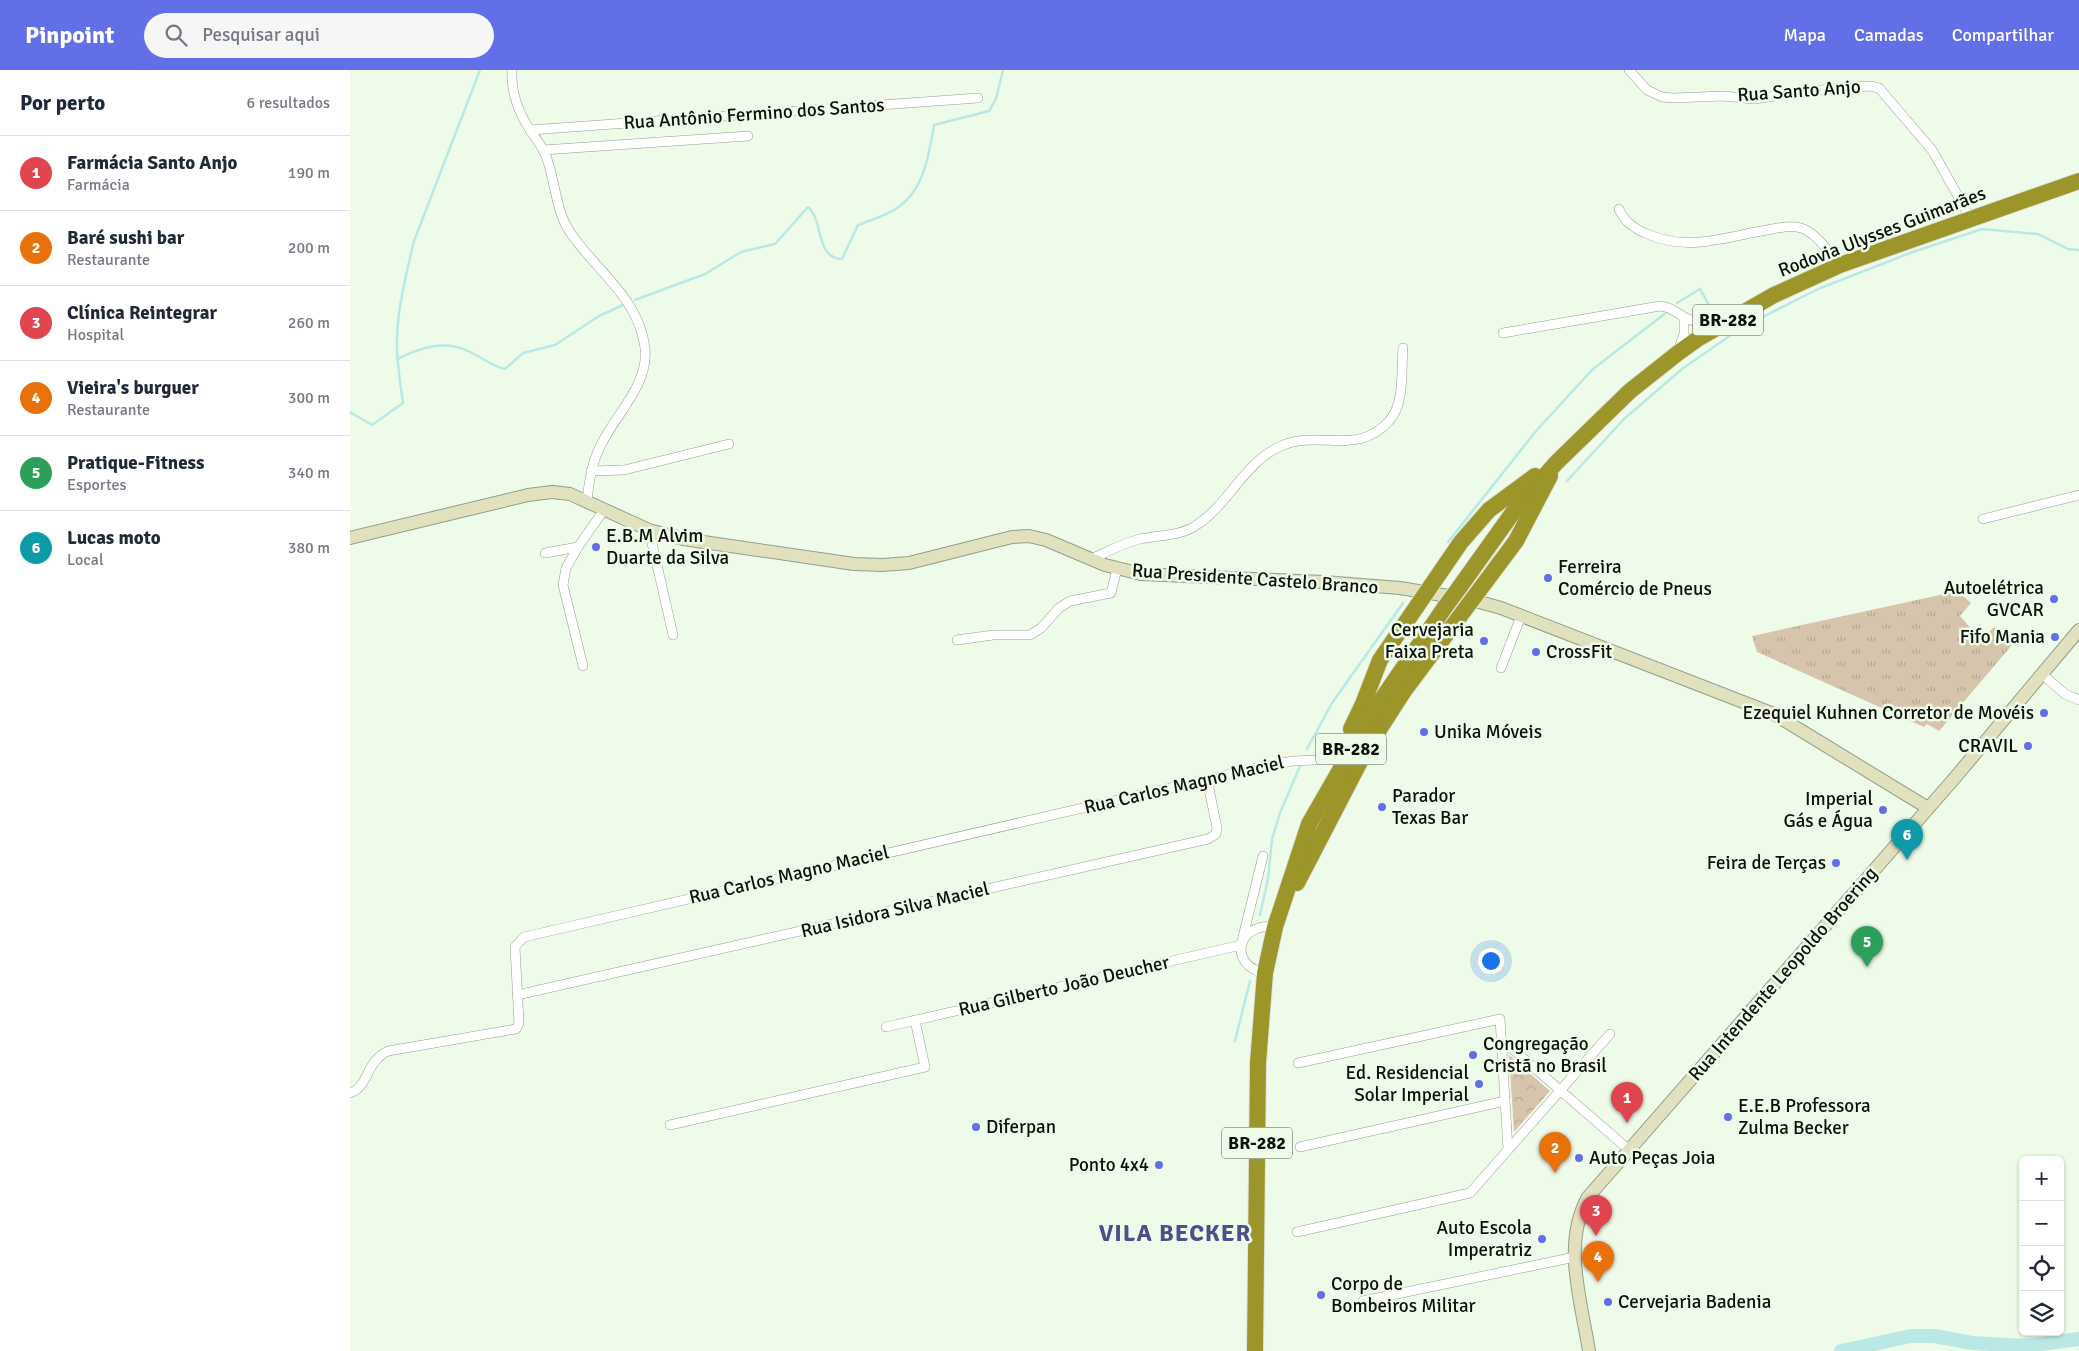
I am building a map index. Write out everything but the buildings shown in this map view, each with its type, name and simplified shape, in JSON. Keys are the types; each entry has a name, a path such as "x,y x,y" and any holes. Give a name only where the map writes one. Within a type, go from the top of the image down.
{"highway":[{"name":"Rodovia Ulysses Guimarães","path":"1255,1351 1258,1063 1265,973 1276,923 1309,824 1374,709 1445,607 1514,511 1556,463 1630,392 1678,353 1718,326 1774,295 1840,265 2079,181"},
{"path":"1309,824 1335,759 1363,704 1380,660 1461,542 1489,510 1533,477 1562,448 1594,427"},
{"path":"1276,923 1366,750 1404,691 1522,532 1556,463"}],"street":[{"path":"512,70 514,98 530,130 544,150 565,223 573,237 625,299 640,326 644,345 643,366 637,384 601,444 591,471 587,501"},
{"name":"Rua Santo Anjo","path":"1629,70 1647,90 1662,97 1673,98 1723,96 1754,98 1836,88 1870,86 1879,88 1932,150 1972,219"},
{"name":"Rua Antônio Fermino dos Santos","path":"530,130 978,98"},
{"path":"544,150 748,136"},
{"path":"1619,209 1628,223 1640,231 1668,241 1685,244 1770,229 1800,228 1820,242 1840,265"},
{"path":"1503,333 1660,306 1673,309 1684,317 1718,326"},
{"path":"1678,353 1684,334 1684,317"},
{"path":"1091,559 1131,542 1179,532 1196,525 1258,462 1283,445 1313,440 1355,441 1368,438 1388,423 1397,408 1402,348"},
{"path":"591,471 624,470 729,444"},
{"name":"Rua Presidente Castelo Branco","path":"350,538 538,493 561,492 587,501 649,530 683,539 854,564 882,566 909,563 1024,535 1046,540 1117,569 1154,576 1324,582 1427,592 1472,600 1521,616 1774,714 1928,808"},
{"path":"1983,518 2079,495"},
{"path":"583,666 563,585 566,568 604,510"},
{"path":"649,530 673,636"},
{"path":"545,553 578,547"},
{"path":"957,640 993,635 1030,635 1042,628 1059,608 1070,601 1111,593 1117,569"},
{"path":"1501,668 1521,616"},
{"name":"Rua Intendente Leopoldo Broering","path":"1589,1351 1575,1257 1575,1228 1582,1208 1593,1189 1928,808 2079,630"},
{"path":"2042,674 2065,694 2079,700"},
{"name":"Rua Carlos Magno Maciel","path":"350,1093 363,1084 372,1062 378,1056 388,1051 516,1029 519,1023 515,947 524,937 1207,779 1293,761 1335,759"},
{"name":"Rua Isidora Silva Maciel","path":"517,995 1208,839 1216,834 1217,828 1207,779"},
{"path":"1262,856 1241,945 1243,959 1250,967 1265,973"},
{"path":"1241,945 1249,931 1257,927 1276,923"},
{"name":"Rua Gilberto João Deucher","path":"886,1026 1241,945"},
{"path":"1298,1063 1500,1019 1508,1149"},
{"path":"670,1124 925,1068 915,1020"},
{"path":"1297,1232 1470,1193 1610,1034"},
{"path":"1501,1039 1628,1149"},
{"path":"1300,1147 1505,1101"},
{"path":"1363,1301 1575,1257"}],"green space":[{"path":"1958,591 1971,603 1960,616 1981,640 1994,627 2012,645 1939,731 1927,724 1924,727 1757,652 1752,636"},
{"path":"1509,1055 1550,1091 1514,1132"}],"waterway":[{"path":"350,412 372,425 403,403 397,337 401,300 414,241 480,70"},
{"path":"635,300 705,274 741,252 775,244 808,207 813,213 824,246 833,257 842,259 858,225 893,211 906,201 913,192 924,171 934,125 989,111 996,99 1003,70"},
{"path":"1567,481 1624,419 1682,369 1741,328 1818,289 1910,253 1982,229 2038,234 2068,249 2079,250"},
{"path":"1677,303 1700,289 1711,309"},
{"path":"397,359 425,348 445,345 464,349 493,365 505,369 523,353 555,345 599,316 623,305"},
{"path":"1448,542 1536,431 1593,369 1667,312"},
{"path":"1307,749 1332,703 1403,603"},
{"path":"1260,915 1268,879 1272,839 1280,813 1300,766"},
{"path":"1235,1041 1250,981"},
{"path":"1841,1351 1911,1336 1934,1336 1972,1343 2027,1346 2079,1339"}],"place":[{"name":"E.B.M Alvim Duarte da Silva","path":"596,547"},
{"name":"Ferreira Comércio de Pneus","path":"1548,578"},
{"name":"Autoelétrica GVCAR","path":"2054,599"},
{"name":"Fifo Mania","path":"2055,637"},
{"name":"Cervejaria Faixa Preta","path":"1484,641"},
{"name":"CrossFit","path":"1536,652"},
{"name":"Ezequiel Kuhnen Corretor de Movéis","path":"2044,713"},
{"name":"Unika Móveis","path":"1424,732"},
{"name":"CRAVIL","path":"2028,746"},
{"name":"Parador Texas Bar","path":"1382,807"},
{"name":"Imperial Gás e Água","path":"1883,810"},
{"name":"Lucas moto","path":"1907,860"},
{"name":"Feira de Terças","path":"1836,863"},
{"name":"Pratique-Fitness","path":"1867,967"},
{"name":"Congregação Cristã no Brasil","path":"1473,1055"},
{"name":"Ed. Residencial Solar Imperial","path":"1479,1084"},
{"name":"E.E.B Professora Zulma Becker","path":"1728,1117"},
{"name":"Farmácia Santo Anjo","path":"1627,1123"},
{"name":"Diferpan","path":"976,1127"},
{"name":"Auto Peças Joia","path":"1579,1158"},
{"name":"Ponto 4x4","path":"1159,1165"},
{"name":"Baré sushi bar","path":"1555,1173"},
{"name":"Clínica Reintegrar","path":"1596,1236"},
{"name":"Auto Escola Imperatriz","path":"1542,1239"},
{"name":"Vieira's burguer","path":"1598,1282"},
{"name":"Corpo de Bombeiros Militar","path":"1321,1295"},
{"name":"Cervejaria Badenia","path":"1608,1302"}],"district":[{"name":"VILA BECKER","path":"1175,1233"}]}
